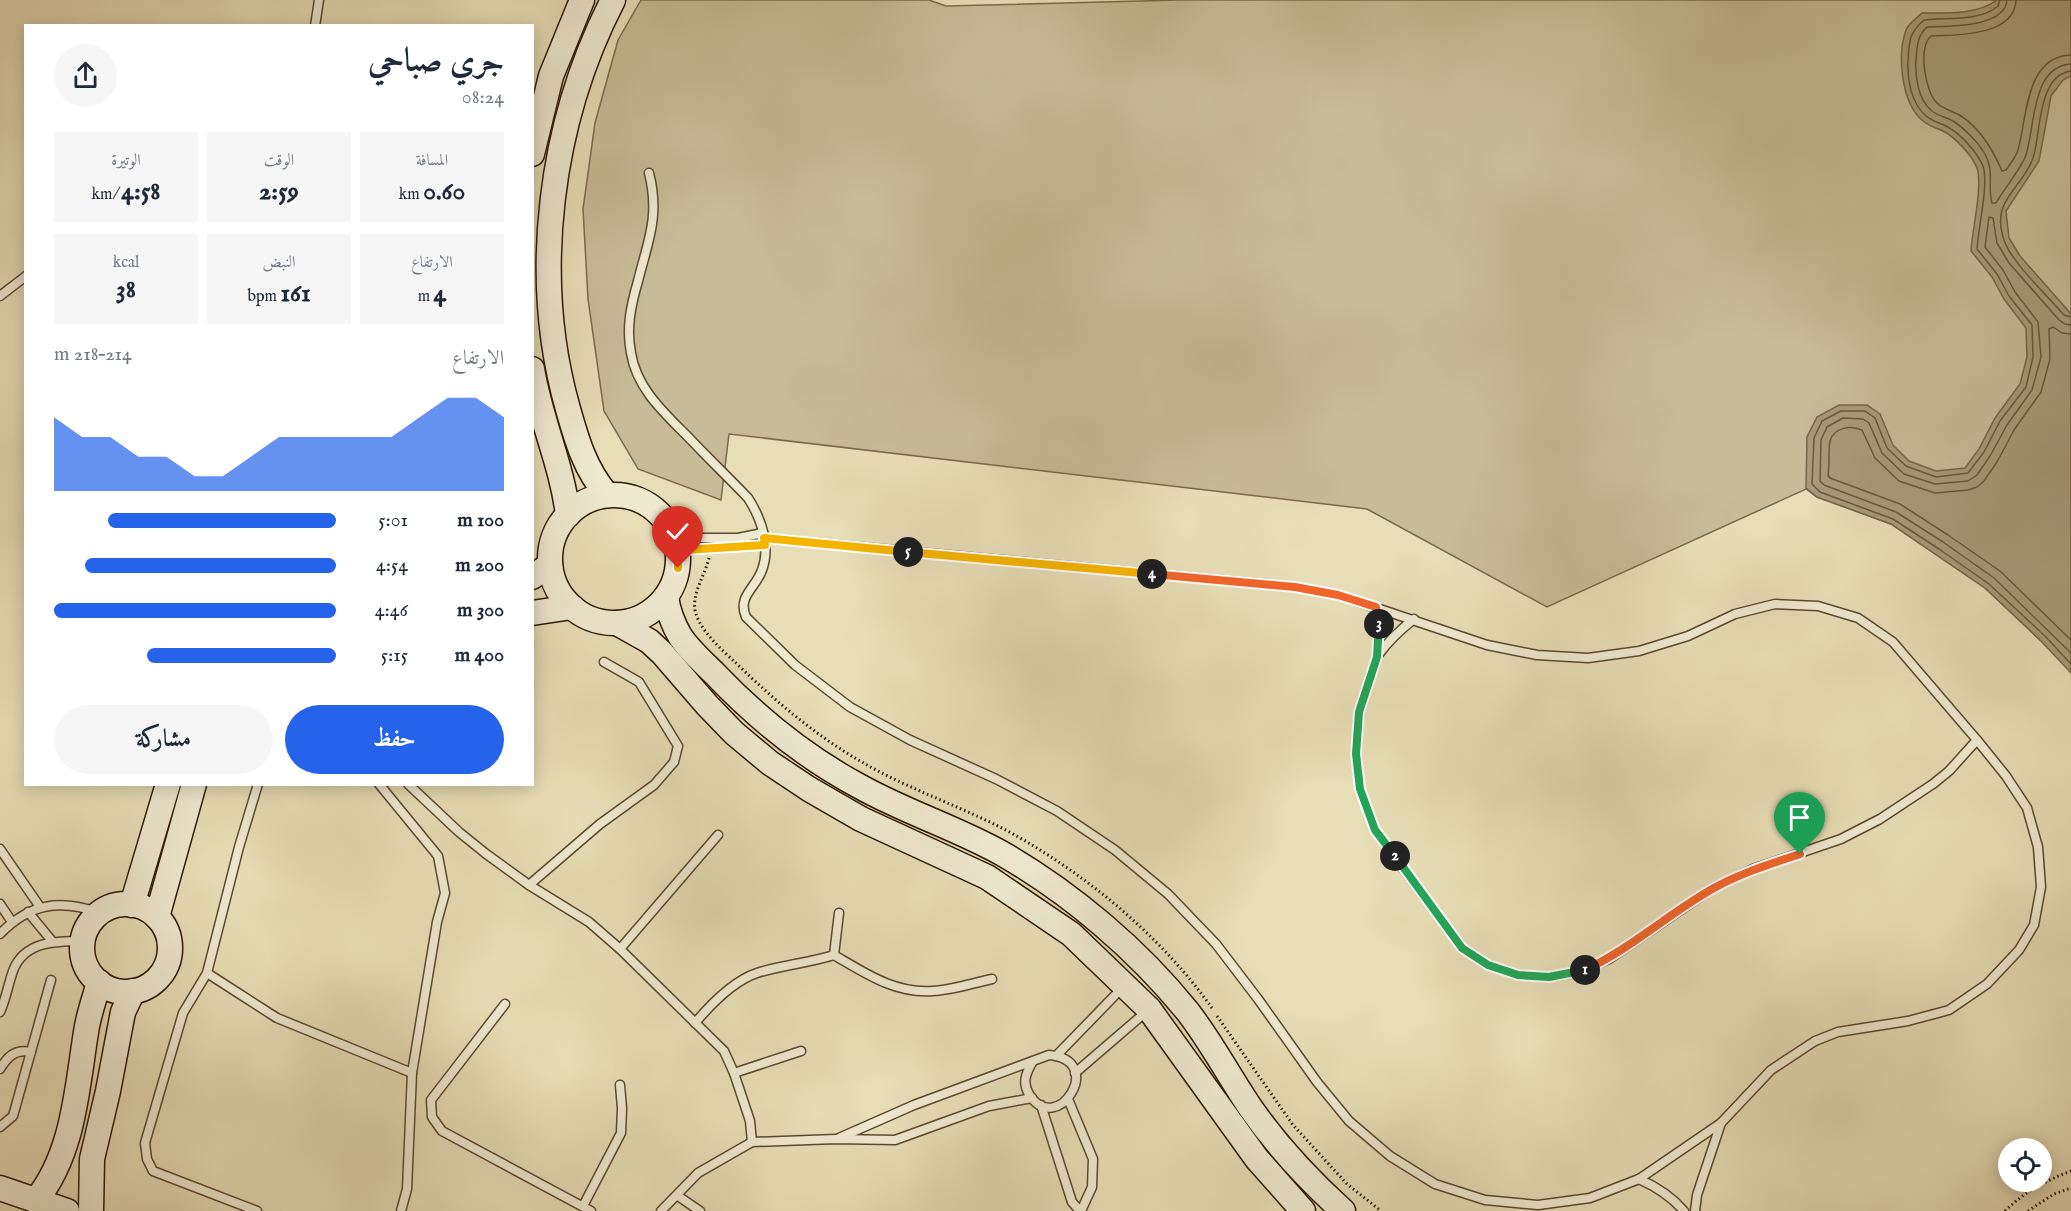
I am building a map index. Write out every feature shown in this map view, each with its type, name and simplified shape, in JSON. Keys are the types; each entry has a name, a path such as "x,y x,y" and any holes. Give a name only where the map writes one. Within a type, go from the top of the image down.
{"street":[{"path":"534,146 551,76 582,0"},
{"path":"607,495 595,481 585,462 563,390 553,332 549,274 552,215 561,150 577,86 601,24 613,0"},
{"path":"534,382 560,473 568,514"},
{"path":"607,495 640,500 667,522 676,545 678,568 674,583 666,597 653,610 636,619 617,622 601,621 586,616 572,607 561,595 554,581 541,571 557,530 568,514 579,505 607,495"},
{"path":"666,597 673,621 691,650 750,708 797,746 860,787 975,840 1027,870 1090,915 1125,944 1187,1011 1208,1039 1252,1110 1276,1141 1301,1171 1343,1211"},
{"path":"534,613 572,607"},
{"path":"617,622 648,641 662,653 714,712 770,763 861,819 987,877 1071,934 1138,997 1257,1159 1303,1211"},
{"path":"132,904 167,786"},
{"path":"157,917 193,786"},
{"path":"132,904 157,917 168,935 170,946 166,966 152,983 133,991 121,991 99,982 85,964 83,941 86,931 100,913 110,907 132,904"},
{"path":"1138,997 1158,979"},
{"path":"30,1206 48,1185 61,1159 80,1084 80,1068 88,1023 99,982"},
{"path":"91,1211 92,1159 123,1012 133,991"},
{"path":"80,1068 112,1072"},
{"path":"0,1188 30,1206"},
{"path":"0,1203 67,1211"}],"lane":[{"path":"315,24 319,0"},
{"path":"649,173 654,194 654,214 632,304 628,329 631,356 640,380 654,402 748,498 755,508 764,539 763,569 758,580 745,596 743,610 746,617 795,665 850,707 910,740 996,779 1057,812 1115,850 1168,894 1216,944 1317,1082 1349,1121 1390,1156 1435,1184 1485,1200 1538,1205 1590,1198 1639,1179 1721,1122 1770,1070 1815,1041 1838,1032 1908,1021 1949,1010 1987,984 2019,950 2034,926 2041,887 2038,847 2027,808 2006,776 1893,642 1857,618 1818,606 1775,604 1734,614 1688,636 1639,651 1588,658 1537,655 1487,645 1338,595 1295,587 764,539 738,538 676,545"},
{"path":"0,296 24,278"},
{"path":"676,545 691,548 764,539"},
{"path":"1376,607 1379,623 1377,657 1359,712 1356,754 1360,789 1375,830 1462,948 1488,965 1518,975 1549,977 1580,972 1609,958 1713,888 1754,869 1841,839 1880,819 1949,771 1977,740"},
{"path":"1377,657 1387,642 1414,619"},
{"path":"529,885 600,824 654,785 674,762 678,746 639,682 604,662"},
{"path":"256,1211 153,1171 147,1159 145,1143 183,1013 207,973 239,847 257,786"},
{"path":"381,786 438,856 445,893 437,922 412,1072 407,1189 401,1211"},
{"path":"410,786 459,832 529,885 589,922 620,949 724,1051 750,1121 752,1142"},
{"path":"620,949 718,835"},
{"path":"0,849 40,907"},
{"path":"0,904 12,922"},
{"path":"0,934 12,922 40,907 76,906 100,913"},
{"path":"28,912 52,941"},
{"path":"834,955 839,913"},
{"path":"0,1012 14,968 33,947 52,941 83,941"},
{"path":"695,1023 718,997 755,974 834,955 873,978 894,987 932,991 992,979"},
{"path":"207,973 277,1018 412,1072"},
{"path":"0,1127 13,1116 51,980"},
{"path":"1056,1056 1138,997"},
{"path":"1075,1073 1138,997"},
{"path":"505,1004 431,1100 432,1117 442,1131 479,1153 587,1208 621,1133 620,1084"},
{"path":"734,1073 801,1051"},
{"path":"0,1069 13,1053 31,1052"},
{"path":"836,1139 914,1105 1043,1057 1056,1056 1068,1062 1075,1073 1074,1092 1068,1100 1055,1106 1041,1105 1032,1098 1025,1081 1032,1063"},
{"path":"661,1211 698,1173 752,1142 836,1139 895,1140 989,1106 1032,1098"},
{"path":"1041,1105 1072,1202 1081,1211 1092,1187 1093,1159 1068,1100"},
{"path":"1695,1211 1704,1172 1721,1122"},
{"path":"1639,1179 1659,1188 1673,1198 1684,1211"},
{"path":"678,1196 700,1211"}],"path":[{"path":"2006,1211 2015,1202 2049,1179 2071,1171"},
{"path":"2028,1211 2054,1194 2071,1188"}],"shaded area":[{"path":"641,0 929,0 946,6 1180,0 2071,0 2071,639 2040,640 1985,588 1891,524 1817,497 1806,489 1547,607 1367,509 729,434 721,500 638,469 604,411 588,299 583,209 595,123 618,40"}],"water":[{"path":"1997,0 2071,0 2071,76 2063,80 2051,96 2039,161 2006,211 2009,238 2020,256 2071,314 2071,673 1985,588 1891,524 1817,497 1806,488 1807,437 1817,417 1839,405 1867,405 1880,414 1893,445 1909,461 1936,471 1965,468 1979,449 1995,418 2020,384 2027,357 2026,328 2004,299 1992,277 1971,251 1979,185 1977,168 1958,142 1948,134 1925,123 1916,113 1906,91 1902,65 1903,40 1906,30 1922,13 1971,11"}],"route":[{"path":"678,568 678,553 684,550 765,545 764,538 1295,587 1338,595 1376,607 1379,623 1377,657 1359,712 1356,754 1360,789 1375,830 1462,948 1488,965 1518,975 1549,977 1580,972 1609,958 1713,888 1754,869 1800,854"}]}
